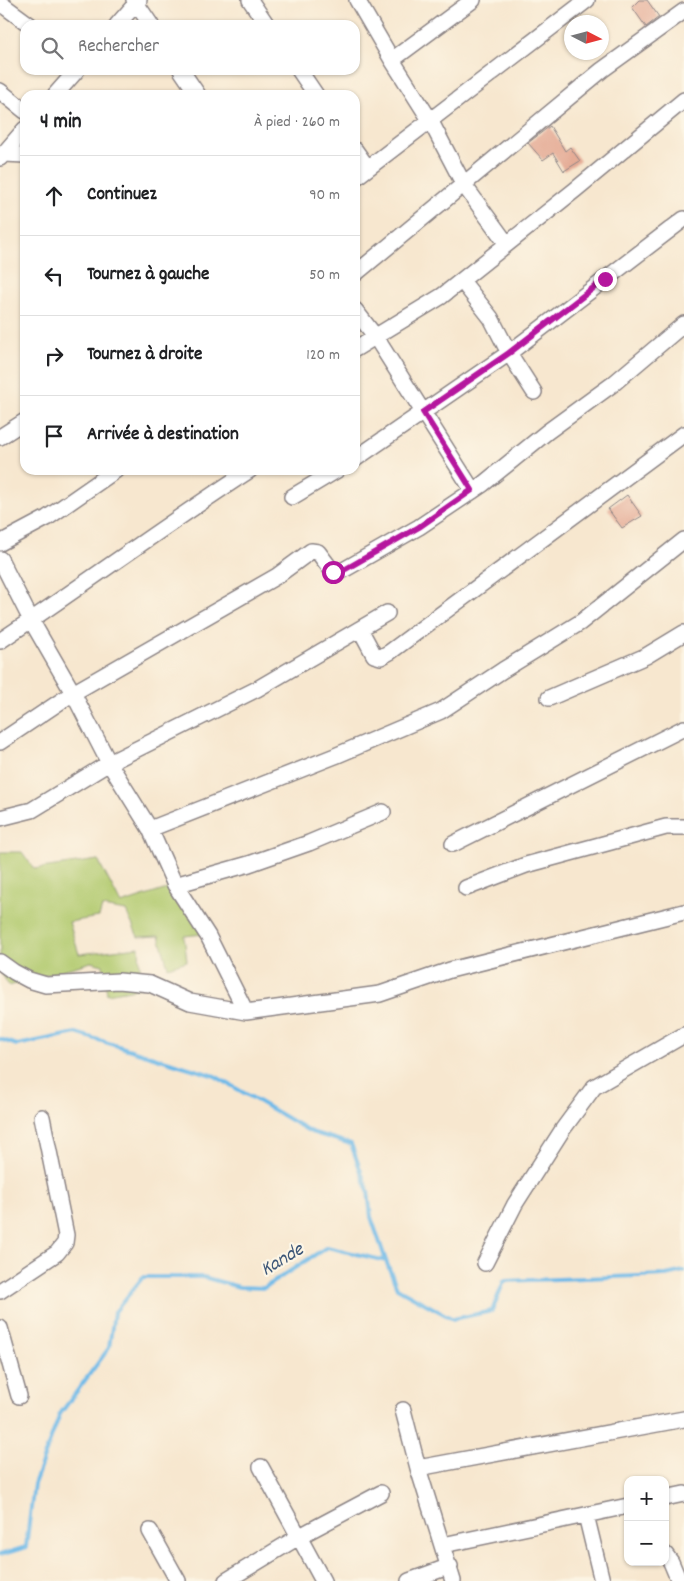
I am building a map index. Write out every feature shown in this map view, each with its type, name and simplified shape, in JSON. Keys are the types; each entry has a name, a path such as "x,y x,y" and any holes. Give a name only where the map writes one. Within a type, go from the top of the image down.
{"street":[{"path":"250,0 264,20"},
{"path":"357,0 430,120 464,185 507,244"},
{"path":"392,60 473,0"},
{"path":"360,173 587,0"},
{"path":"121,20 137,1 148,20"},
{"path":"0,3 23,20"},
{"path":"360,270 602,70 684,11"},
{"path":"59,90 73,75"},
{"path":"184,75 195,90"},
{"path":"302,75 313,90"},
{"path":"0,91 20,107"},
{"path":"360,346 442,296 462,281 684,100"},
{"path":"2,156 20,135"},
{"path":"2,156 20,155"},
{"path":"360,157 367,167"},
{"path":"360,456 509,353 684,219"},
{"path":"462,281 491,318 509,353 534,392"},
{"path":"360,316 375,336 472,490"},
{"path":"0,742 73,693 277,576 311,551 318,552 333,572 344,570 419,527 472,490 613,384 684,324"},
{"path":"0,438 20,424"},
{"path":"360,629 374,655 381,657 390,652 590,506 684,434"},
{"path":"0,542 46,518 109,475"},
{"path":"0,640 242,475"},
{"path":"292,496 328,475"},
{"path":"150,829 335,756 441,711 581,622 684,540"},
{"path":"0,559 109,763 150,829 175,885 208,936 246,1012"},
{"path":"0,818 32,810 109,763 257,689 387,613"},
{"path":"549,698 646,656 684,633"},
{"path":"453,844 684,728"},
{"path":"175,885 275,855 309,843 382,812"},
{"path":"466,888 526,865 666,827 684,827"},
{"path":"0,962 29,980 46,985 119,981 150,984 190,1002 246,1012 380,994 450,970 684,912"},
{"path":"485,1263 515,1204 563,1129 594,1087 684,1035"},
{"path":"0,1291 57,1253 65,1244 66,1235 42,1117"},
{"path":"0,1328 19,1396"},
{"path":"403,1410 418,1468 450,1566 453,1581"},
{"path":"418,1468 684,1419"},
{"path":"262,1467 324,1581"},
{"path":"226,1581 300,1536 381,1493"},
{"path":"669,1497 684,1494"},
{"path":"443,1545 624,1508"},
{"path":"586,1515 602,1581"},
{"path":"150,1531 178,1581"},
{"path":"669,1559 681,1579"},
{"path":"409,1581 450,1566"}],"green space":[{"path":"0,852 22,852 34,869 98,860 121,904 173,887 204,934 184,936 187,961 168,967 159,936 138,937 126,911 102,907 99,917 69,922 79,954 139,947 141,988 107,994 103,965 91,962 9,986 0,971"}],"building":[{"path":"639,0 647,0 659,17 646,27 632,7"},
{"path":"550,126 565,151 570,147 580,161 564,171 553,153 543,160 528,143"},
{"path":"627,495 642,516 622,528 608,509"}],"waterway":[{"path":"0,1039 17,1045 76,1033 215,1076 311,1132 351,1144 368,1191 371,1217 386,1261"},
{"name":"Kande","path":"0,1555 26,1547 34,1484 60,1414 109,1348 114,1313 143,1277 203,1277 239,1287 264,1288 327,1247 386,1261 397,1288 453,1319 492,1311 504,1281 666,1275 684,1271"}],"route":[{"path":"333,572 344,570 419,527 472,490 423,412 509,353 548,321 605,279"}]}
